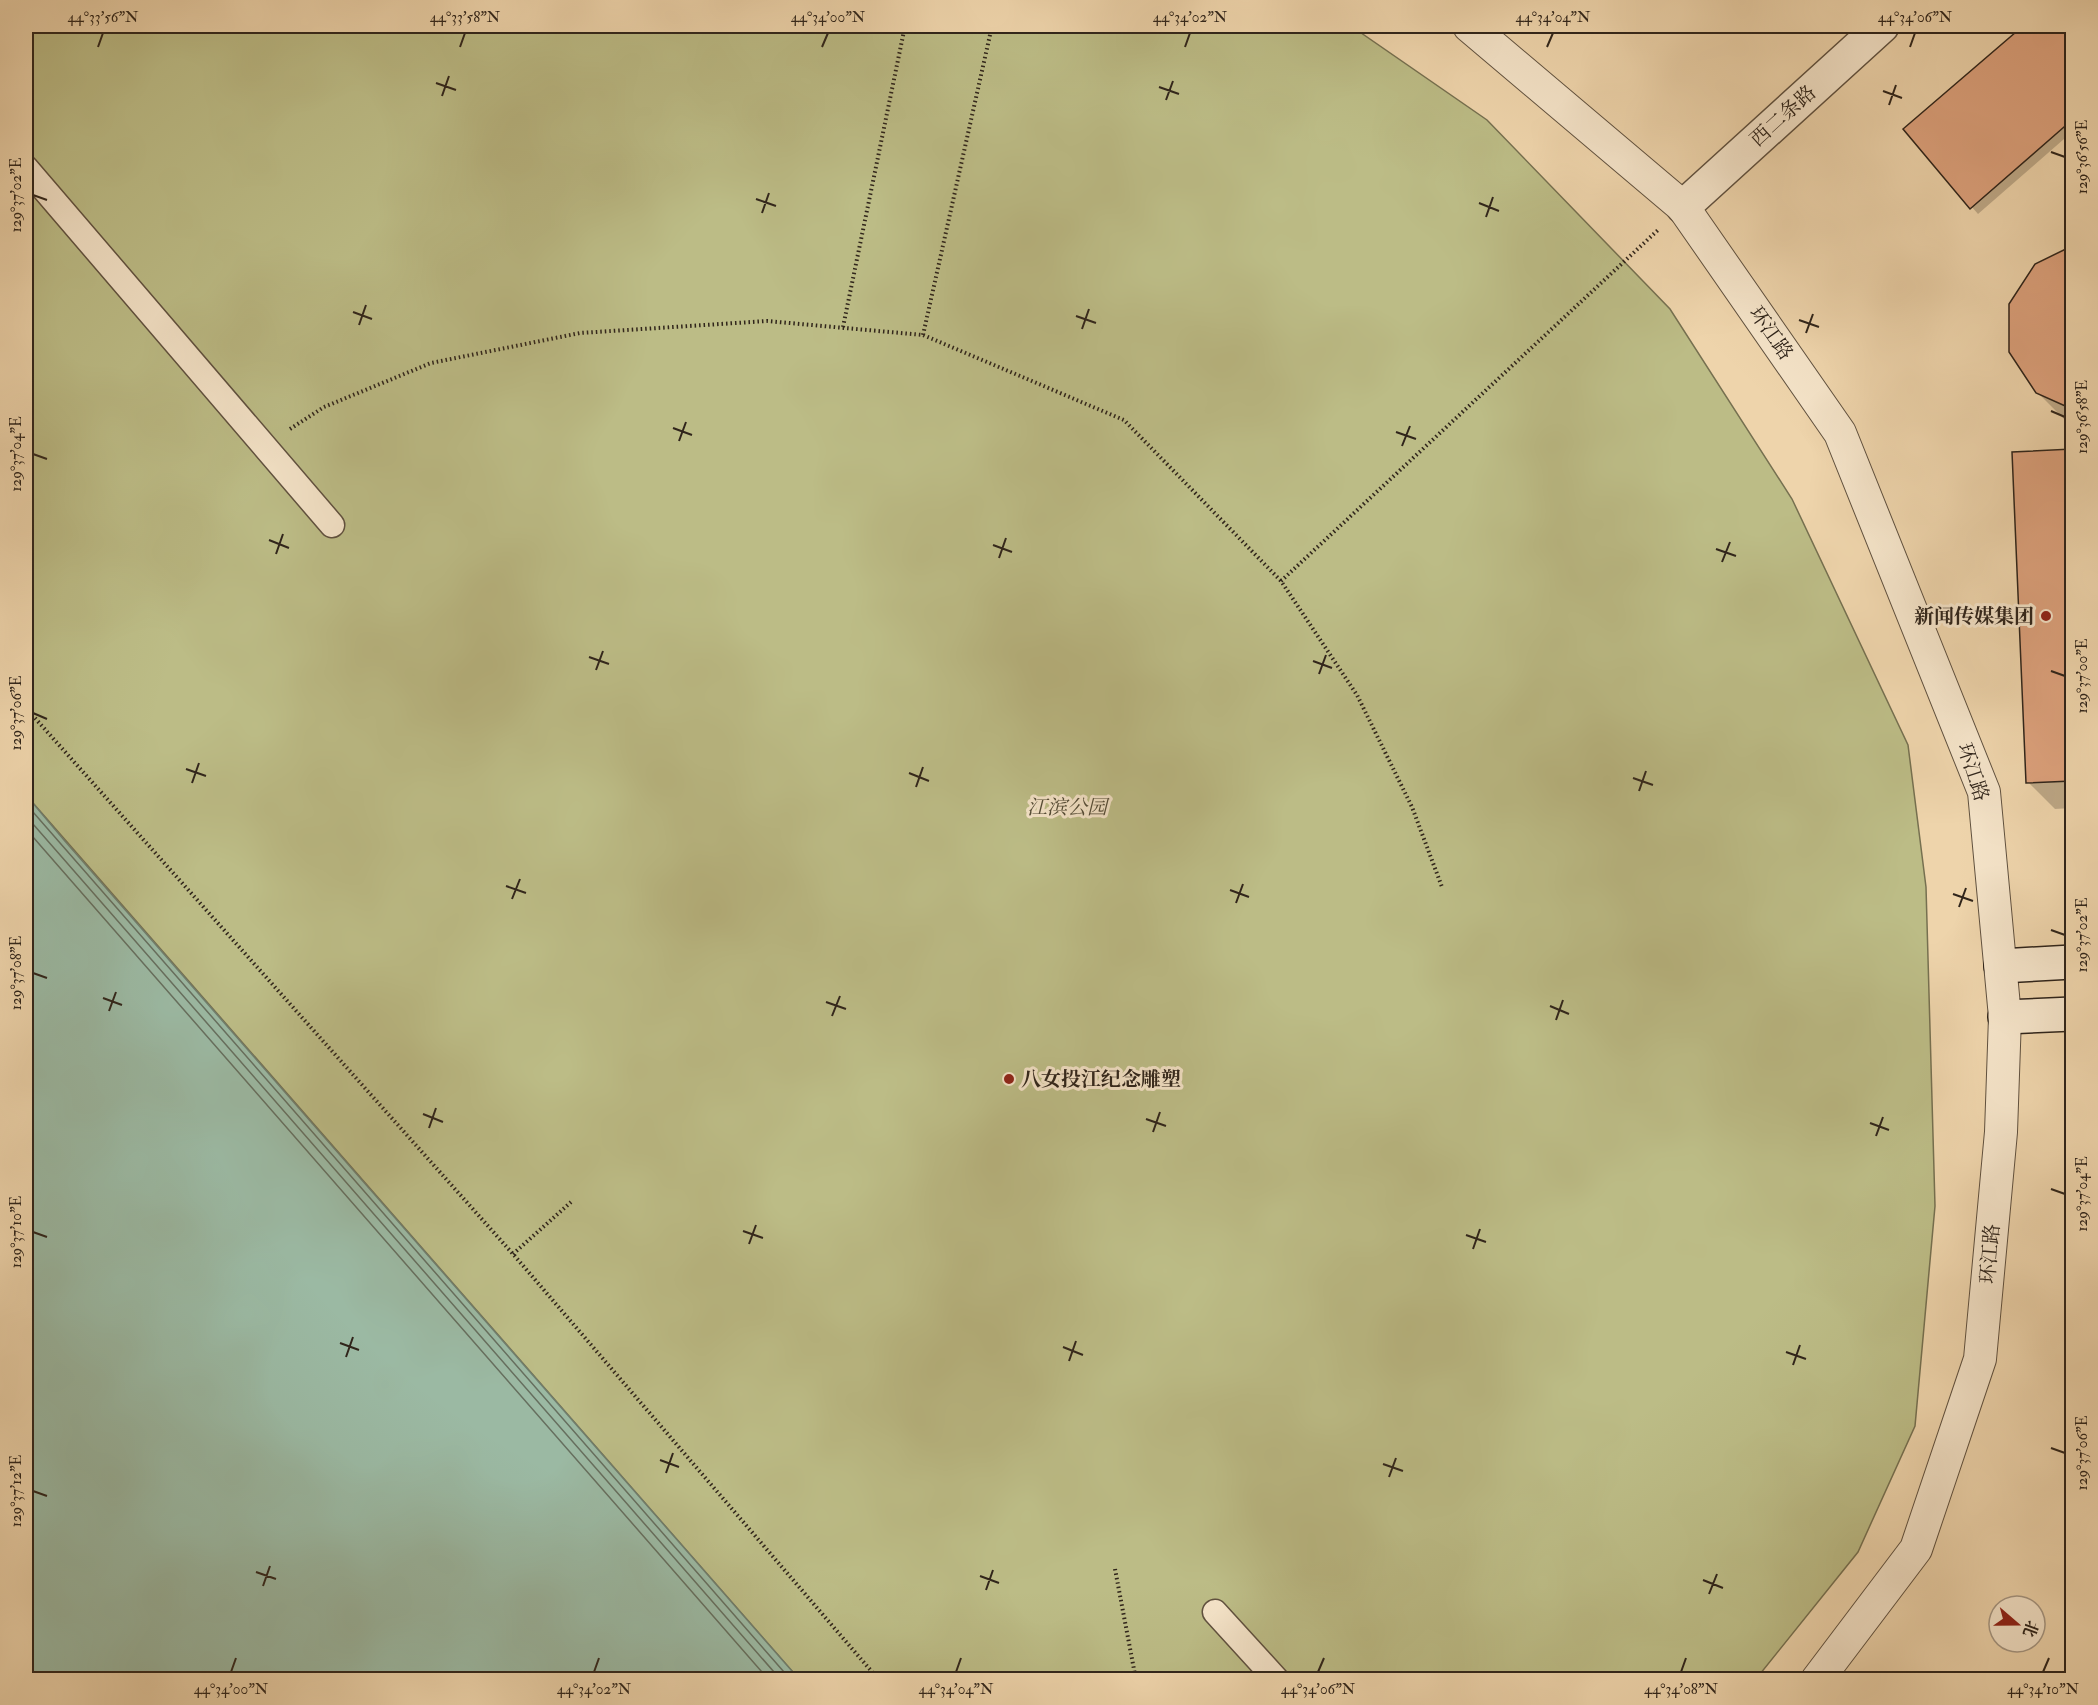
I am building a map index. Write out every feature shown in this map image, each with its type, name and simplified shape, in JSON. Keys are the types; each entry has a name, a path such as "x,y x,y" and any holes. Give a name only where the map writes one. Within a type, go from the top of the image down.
{"street":[{"name":"环江路","path":"1469,26 1683,207 1840,433 1984,792 2005,1017 2001,1132 1980,1359 1916,1549 1817,1680"},
{"name":"西二条路","path":"1683,207 1882,26"},
{"path":"26,168 332,525"},
{"path":"2001,966 2073,962"},
{"path":"2005,1017 2073,1014"},
{"path":"1215,1612 1277,1680"}],"path":[{"path":"843,328 905,26"},
{"path":"923,335 992,26"},
{"path":"1281,581 1683,207"},
{"path":"264,446 324,407 431,363 579,333 767,321 923,335 1124,420 1281,581 1358,695 1412,807 1442,887"},
{"path":"26,708 513,1254 879,1680"},
{"path":"513,1254 571,1202"},
{"path":"1115,1569 1136,1680"}],"green space":[{"name":"江滨公园","path":"26,26 1351,26 1487,120 1670,309 1792,499 1908,745 1926,887 1935,1206 1915,1426 1858,1552 1756,1679 799,1679 26,795"}],"water":[{"path":"26,795 64,840 799,1679 26,1679"}],"building":[{"path":"2023,26 2072,26 2072,120 1970,209 1903,129"},
{"path":"2072,246 2072,409 2036,393 2009,352 2009,304 2035,264"},
{"name":"新闻传媒集团","path":"2072,449 2072,781 2026,783 2012,452"},
{"path":"2072,1654 2072,1680 2066,1680 2066,1679"}],"place":[{"name":"新闻传媒集团","path":"2046,616"},
{"name":"八女投江纪念雕塑","path":"1009,1079"}]}
